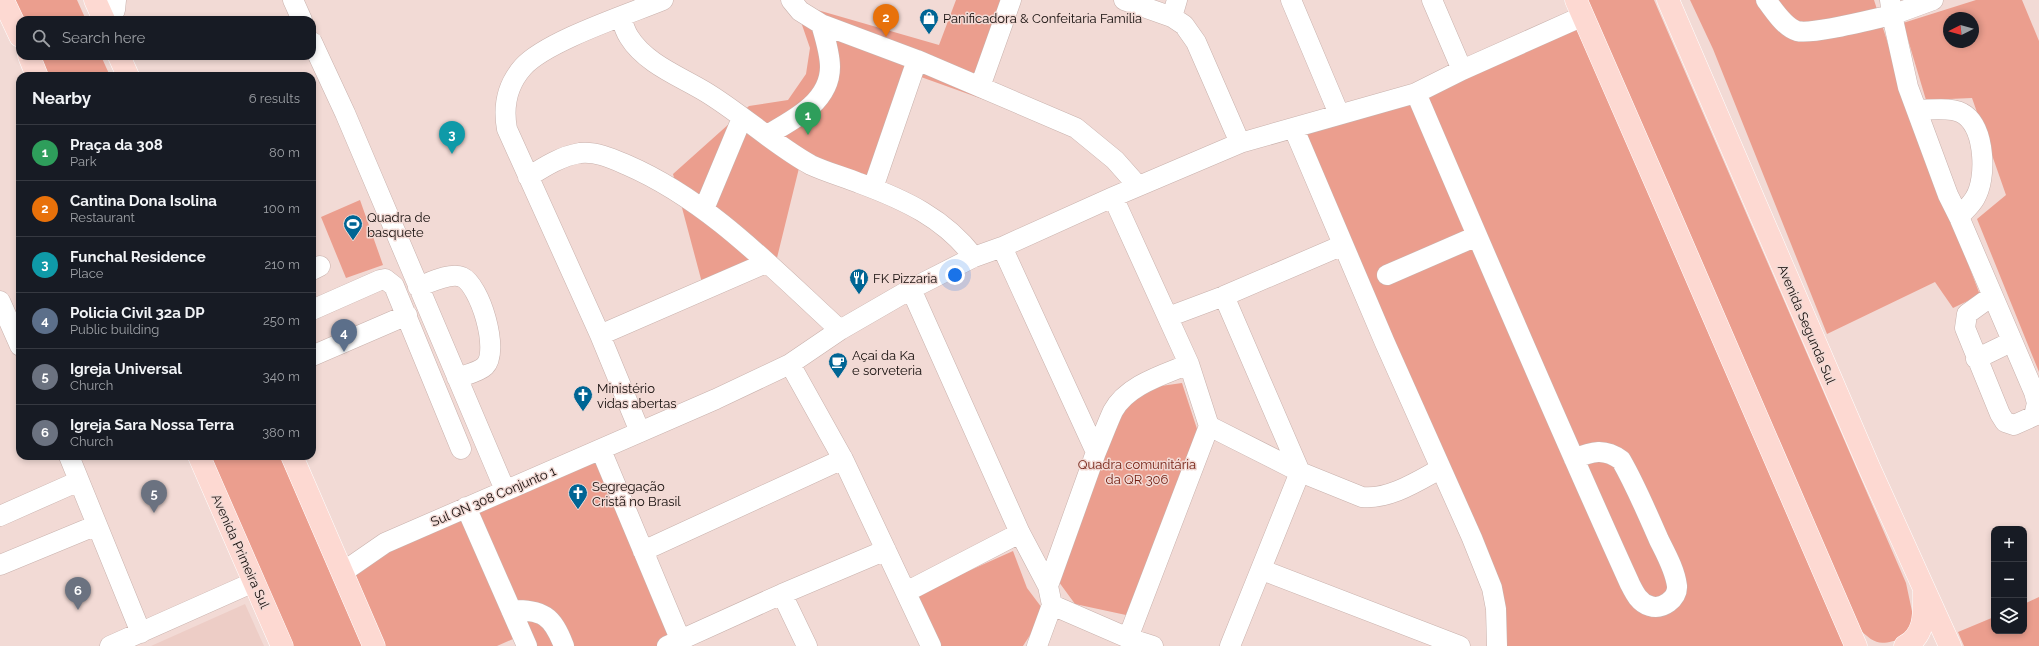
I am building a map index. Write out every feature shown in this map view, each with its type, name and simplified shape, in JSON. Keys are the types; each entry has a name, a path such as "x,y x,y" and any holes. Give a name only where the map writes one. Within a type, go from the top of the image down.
{"main road":[{"path":"95,0 102,16"},
{"name":"Avenida Segunda Sul","path":"1668,0 1869,467 1950,646"},
{"path":"7,5 16,26"},
{"path":"1580,8 1677,235 1812,541 1853,638 1868,646"},
{"path":"31,60 35,72"},
{"path":"121,60 126,72"},
{"name":"Avenida Primeira Sul","path":"201,460 282,646"},
{"path":"294,460 374,646"},
{"path":"1905,646 1913,641 1923,623 1924,586"}],"street":[{"path":"108,16 115,10 116,0"},
{"path":"293,0 300,16"},
{"path":"640,432 600,336 507,129 505,101 515,78 524,66 542,53 560,43 663,0"},
{"path":"791,0 800,11 821,24 917,60 1076,128 1115,160 1138,186"},
{"path":"980,87 1011,0"},
{"path":"1124,0 1174,9 1196,42 1240,143"},
{"path":"1291,0 1339,114"},
{"path":"1432,0 1462,70"},
{"path":"1766,0 1783,20 1796,30 1812,31 1891,7 1933,0"},
{"path":"1891,7 1908,87 1948,195 1959,217 2030,382 2037,403 2034,416 2014,425 2005,422 1994,404 1965,328 1965,317 1992,296"},
{"name":"Sul QN 308 Conjunto 1","path":"339,563 505,490 601,450 790,364 840,330 911,289 974,257 1002,247 1138,186 1240,143 1294,129 1339,114 1416,93 1580,8"},
{"path":"621,17 629,37 641,52 668,71 705,91 789,152 813,165 873,188 934,218 963,243 974,257"},
{"path":"767,135 797,118 811,107 827,82 830,68 821,24"},
{"path":"316,51 345,113 505,490"},
{"path":"873,188 917,60"},
{"path":"1416,93 1574,459 1637,597 1649,606 1658,607 1669,603 1675,596 1677,586 1671,566 1621,460 1612,454 1599,451 1588,453 1574,459"},
{"path":"1917,110 1958,111 1965,114 1972,122 1978,136 1982,158 1979,188 1975,198 1959,217"},
{"path":"704,209 742,118"},
{"path":"1294,129 1440,469 1472,538 1492,588 1497,622 1497,646"},
{"path":"528,177 550,163 568,156 589,153 605,156 647,174 704,209 840,330"},
{"path":"1052,606 1141,643 1209,426 1189,364 1113,197"},
{"path":"1387,276 1477,236"},
{"path":"1168,317 1224,296 1343,245"},
{"path":"1002,247 1096,452"},
{"path":"600,336 766,263"},
{"path":"418,287 458,276 466,280 478,299 491,338 488,362 484,368 457,378"},
{"path":"316,308 385,279 394,286 461,450"},
{"path":"911,289 1020,533 1048,586 1052,606 1037,646"},
{"path":"1224,296 1300,472 1262,570 1230,646"},
{"path":"0,301 16,337"},
{"path":"316,354 407,315"},
{"path":"1976,359 2012,342"},
{"path":"790,364 843,459 931,646"},
{"path":"1048,586 1096,452 1114,410 1123,399 1135,389 1189,364"},
{"path":"1209,426 1300,472 1352,494 1372,498 1411,484 1440,469"},
{"path":"601,450 643,551 677,644 782,594 886,550"},
{"path":"643,551 843,459"},
{"path":"71,460 141,633"},
{"path":"0,516 79,481"},
{"path":"466,508 527,646"},
{"path":"0,565 98,525"},
{"path":"906,592 1020,533"},
{"path":"1262,570 1460,646"},
{"path":"110,646 254,582"},
{"path":"782,594 807,646"},
{"path":"511,610 529,610 540,613 551,619 564,646"}],"shaded area":[{"path":"245,604 264,646 151,646"}],"green space":[{"path":"16,0 77,0 84,16 19,16 15,8"},
{"path":"956,0 1020,0 985,100 921,77 884,182 800,164 775,266 705,294 673,174 749,106 788,100 806,74 810,48 801,22 800,5 939,45"},
{"path":"1583,0 1654,0 1906,583 1913,616 1907,637 1890,642 1878,642 1874,641 1856,626"},
{"path":"1690,0 1874,0 1907,103 1980,295 1953,308 1935,282 1827,334 1713,49"},
{"path":"1976,0 2022,0 2039,41 2039,372 1977,219 2006,195 1972,98 1926,100 1903,23"},
{"path":"1583,16 1856,646 1497,646 1496,609 1294,129 1339,114"},
{"path":"38,60 103,60 108,72 42,72"},
{"name":"Quadra de basquete","path":"360,200 383,265 346,278 321,217"},
{"name":"Quadra comunitária da QR 306","path":"1182,383 1199,435 1126,615 1075,604 1056,578 1098,451 1130,401 1161,386"},
{"path":"599,452 683,646 527,646 522,635 497,646 373,646 337,562"},
{"path":"210,460 282,460 362,646 291,646"},
{"path":"1013,551 1027,588 1045,612 1023,646 937,646 915,595"},
{"path":"2039,597 2039,646 1964,646 1958,632 1991,618 1991,634 2027,634 2027,603"}],"place":[{"name":"Panificadora & Confeitaria Família","path":"929,35"},
{"name":"Cantina Dona Isolina","path":"886,37"},
{"name":"Praça da 308","path":"808,135"},
{"name":"Funchal Residence","path":"452,154"},
{"name":"Quadra de basquete","path":"353,241"},
{"name":"FK Pizzaria","path":"859,295"},
{"name":"Policia Civil 32a DP","path":"344,352"},
{"name":"Açai da Ka e sorveteria","path":"838,379"},
{"name":"Ministério vidas abertas","path":"583,412"},
{"name":"Segregação Cristã no Brasil","path":"578,510"},
{"name":"Igreja Universal","path":"154,513"},
{"name":"Igreja Sara Nossa Terra","path":"78,610"}]}
